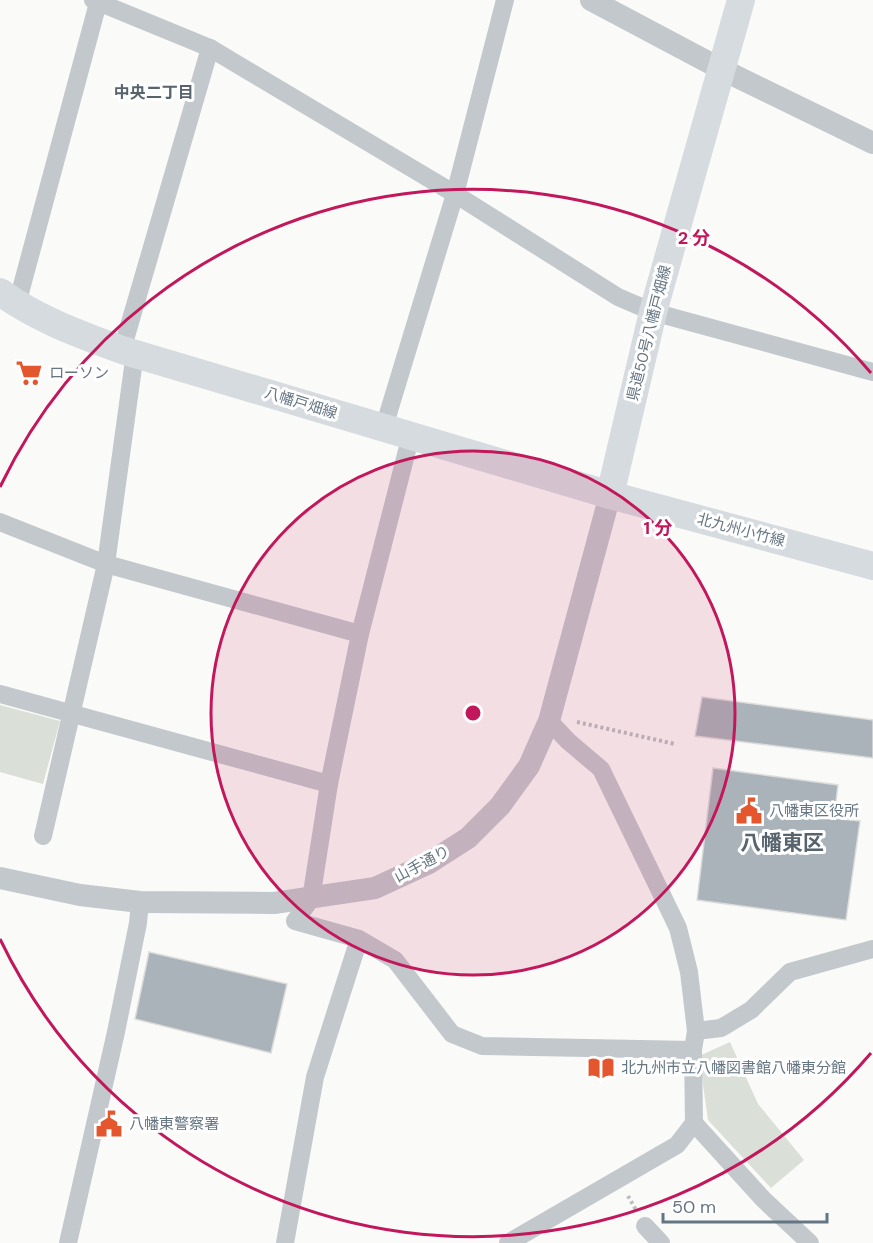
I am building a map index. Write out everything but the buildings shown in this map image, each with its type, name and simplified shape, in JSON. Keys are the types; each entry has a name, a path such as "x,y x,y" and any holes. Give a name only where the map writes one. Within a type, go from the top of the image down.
{"main road":[{"name":"県道50号八幡戸畑線","path":"610,495 653,312 741,0"},
{"name":"八幡戸畑線","path":"8,298 58,326 128,352 610,495"},
{"name":"北九州小竹線","path":"610,495 873,566"}],"street":[{"path":"505,0 397,431 360,634 329,783 310,898 295,921 359,939 395,960 452,1034 482,1046 693,1050"},
{"path":"8,298 96,1 210,48 455,194 618,297 653,312 873,372"},
{"path":"600,2 720,69 873,143"},
{"path":"42,836 106,564 128,352 210,48"},
{"name":"山手通り","path":"0,878 80,895 140,902 274,903 375,888 429,863 468,838 500,806 529,766 549,721 610,495"},
{"path":"0,522 106,564 360,634"},
{"path":"0,694 329,783"},
{"path":"511,1242 677,1145 694,1123 693,1050 696,1031 689,972 678,928 601,769 568,741 549,721"},
{"path":"68,1243 116,1032 138,923 140,902"},
{"path":"285,1243 315,1077 359,939"},
{"path":"696,1031 720,1028 751,1010 790,972 873,949"},
{"path":"694,1123 763,1199 810,1243"},
{"path":"645,1226 661,1243"}],"path":[{"path":"577,722 675,744"},
{"path":"618,1180 645,1226"}],"shaded area":[{"path":"0,705 60,721 43,784 0,772"},
{"path":"730,1042 758,1104 804,1160 771,1188 708,1120 699,1056"}],"place":[{"name":"ローソン","path":"29,373"},
{"name":"八幡東区役所","path":"749,811"},
{"name":"北九州市立八幡図書館八幡東分館","path":"601,1068"},
{"name":"八幡東警察署","path":"109,1124"}],"district":[{"name":"中央二丁目","path":"154,92"},
{"name":"八幡東区","path":"782,843"}]}
